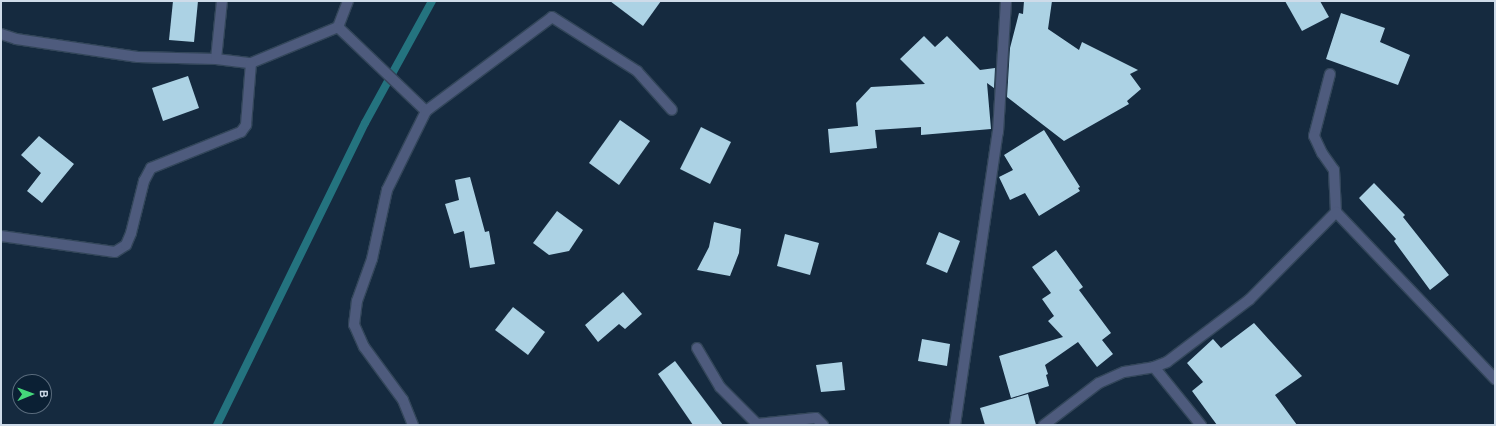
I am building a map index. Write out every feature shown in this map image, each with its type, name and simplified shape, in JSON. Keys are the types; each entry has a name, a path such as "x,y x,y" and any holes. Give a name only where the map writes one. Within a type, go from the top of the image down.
{"street":[{"path":"216,59 222,1"},
{"path":"1,34 16,38 138,58 216,59 251,62 338,27 348,1"},
{"path":"955,425 998,132 1006,1"},
{"path":"413,425 403,400 364,347 354,325 357,301 372,260 387,190 426,111 545,20 552,17 637,71 672,110"},
{"path":"338,27 426,111"},
{"path":"1,236 115,252 126,245 131,233 144,181 151,168 241,132 246,125 251,62"},
{"path":"1330,74 1314,136 1322,153 1334,170 1336,212 1495,379"},
{"path":"1044,425 1099,383 1124,372 1154,367 1167,362 1249,300 1336,212"},
{"path":"697,348 720,387 757,424 816,418 823,425"},
{"path":"1154,367 1201,425"}],"building":[{"path":"173,1 198,1 194,42 169,40"},
{"path":"610,1 661,1 643,26"},
{"path":"1024,1 1052,1 1048,29 1079,50 1082,42 1138,70 1130,74 1141,89 1127,101 1129,104 1064,141 1007,97 1010,48 1019,13 1023,14"},
{"path":"1285,1 1320,1 1329,17 1302,31"},
{"path":"1341,13 1385,28 1380,42 1410,55 1398,85 1326,59"},
{"path":"924,36 935,47 947,36 980,70 995,68 994,88 987,83 991,129 921,135 921,127 875,130 877,148 830,153 828,129 858,126 856,103 871,87 925,84 900,59"},
{"path":"188,76 199,108 163,121 152,88"},
{"path":"620,120 650,141 619,185 589,163"},
{"path":"701,127 731,142 710,184 680,169"},
{"path":"1044,130 1080,187 1078,188 1080,191 1039,216 1025,193 1010,200 999,177 1013,170 1004,155"},
{"path":"39,136 74,164 42,203 27,191 41,173 21,155"},
{"path":"470,177 485,232 489,231 495,264 470,268 464,231 454,234 445,204 459,200 455,180"},
{"path":"1374,183 1405,215 1403,217 1449,275 1430,290 1394,241 1396,239 1359,198"},
{"path":"557,211 583,230 569,251 549,255 533,243"},
{"path":"714,222 741,229 739,253 730,276 697,270 709,247"},
{"path":"939,232 960,241 947,273 926,264"},
{"path":"785,234 819,243 810,275 777,266"},
{"path":"1056,250 1083,287 1079,290 1111,333 1102,340 1113,354 1097,367 1078,342 1045,365 1048,374 1046,375 1049,386 1011,398 999,356 1063,337 1048,321 1054,316 1042,299 1051,293 1032,267"},
{"path":"623,292 642,314 625,329 619,324 598,342 585,325"},
{"path":"513,307 545,332 528,355 495,330"},
{"path":"1254,323 1302,376 1275,395 1297,425 1217,425 1192,391 1203,382 1187,363 1213,339 1221,348"},
{"path":"922,339 950,344 947,366 918,361"},
{"path":"675,361 723,425 693,425 658,374"},
{"path":"842,362 845,390 821,392 816,365"},
{"path":"1028,394 1036,425 985,425 980,408"}],"waterway":[{"path":"217,425 365,123 432,1"}]}
